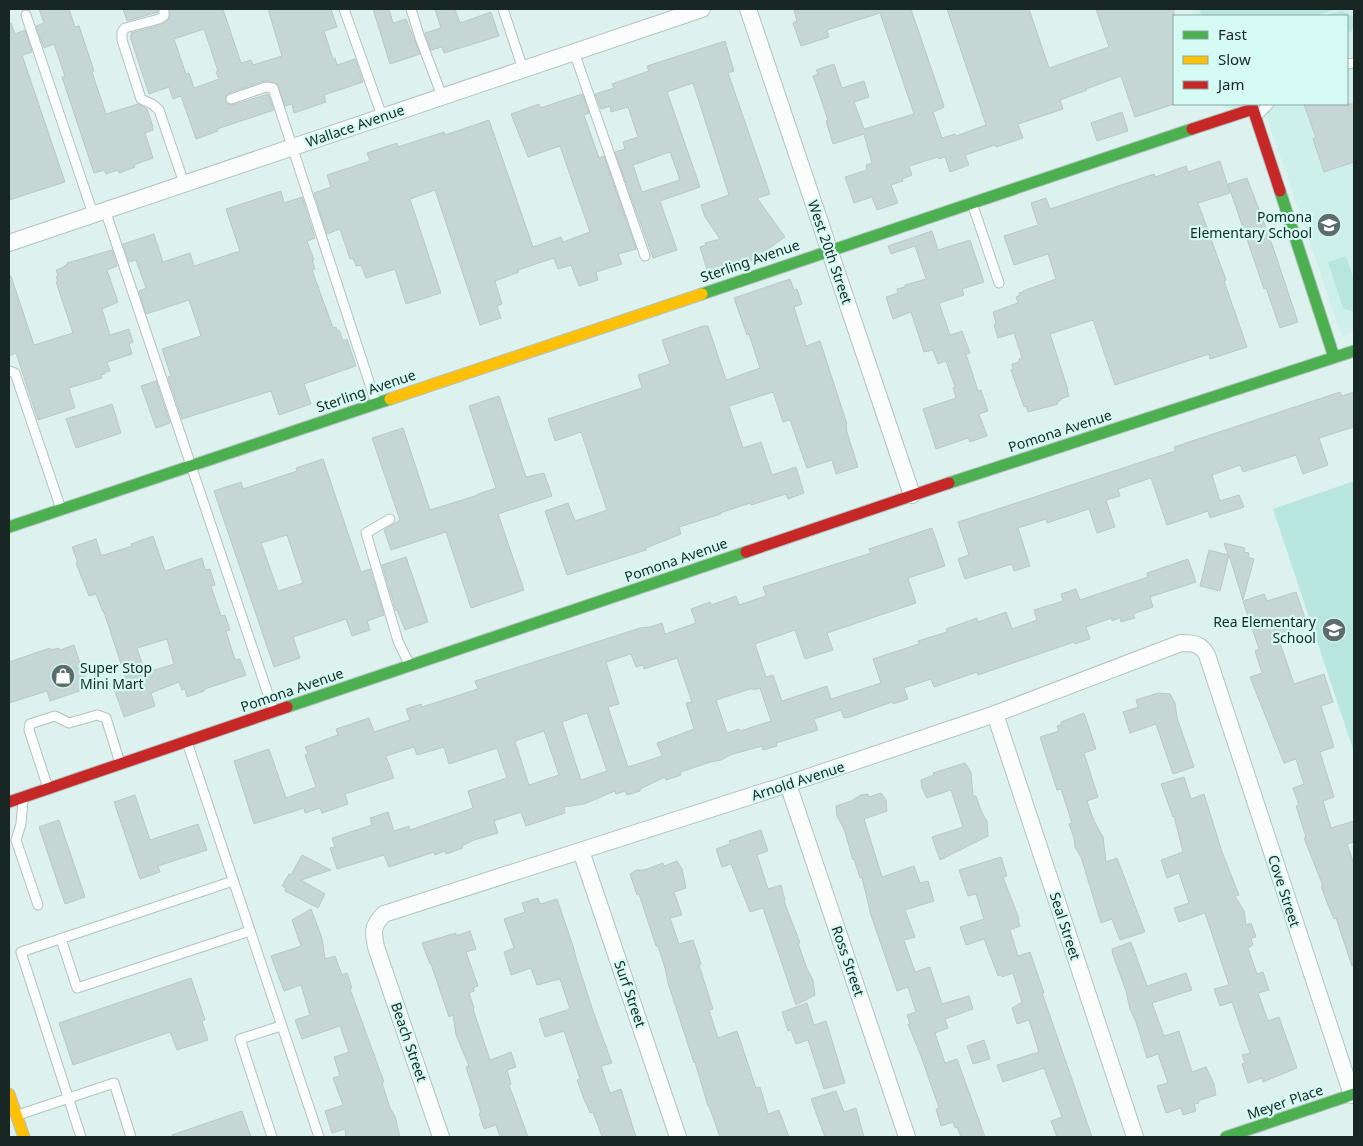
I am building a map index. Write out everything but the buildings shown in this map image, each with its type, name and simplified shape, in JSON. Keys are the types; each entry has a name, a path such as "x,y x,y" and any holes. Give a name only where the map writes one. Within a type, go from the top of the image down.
{"street":[{"name":"Wallace Avenue","path":"9,242 702,9"},
{"name":"West 20th Street","path":"748,9 912,495"},
{"name":"Sterling Avenue","path":"9,527 1252,109 1256,118"},
{"path":"1256,118 1334,358"},
{"name":"Pomona Avenue","path":"9,802 912,495 1354,351"},
{"name":"Arnold Avenue","path":"376,947 373,932 376,922 384,914 788,784 995,714 1181,643 1194,643 1203,648 1212,667 1217,686"},
{"name":"Cove Street","path":"1217,686 1353,1095"},
{"name":"Seal Street","path":"995,714 1135,1137"},
{"name":"Ross Street","path":"788,784 907,1137"},
{"name":"Surf Street","path":"581,851 678,1137"},
{"name":"Beach Street","path":"376,947 441,1137"},
{"path":"9,1094 12,1117 24,1137"},
{"name":"Meyer Place","path":"1226,1137 1353,1095"}],"lane":[{"path":"164,9 164,16 158,19 125,28 122,32 122,40 141,99 160,110 184,183"},
{"path":"344,9 382,116"},
{"path":"411,9 442,96"},
{"path":"503,9 523,69"},
{"path":"26,15 191,466 274,712"},
{"path":"574,52 644,256"},
{"path":"231,99 266,87 273,88 376,403"},
{"path":"1256,118 1267,105"},
{"path":"972,203 1000,283"},
{"path":"9,371 15,374 61,509"},
{"path":"390,519 366,533 398,641 410,666"},
{"path":"48,789 29,730 30,724 55,716 69,723 97,715 106,718 121,764"},
{"path":"187,742 319,1137"},
{"path":"23,797 21,824 16,840 38,906"},
{"path":"81,1137 21,952 233,881"},
{"path":"61,939 76,988 250,932"},
{"path":"272,1137 240,1039 281,1026"},
{"path":"12,1117 114,1083 132,1137"}],"shaded area":[{"name":"Pomona Elementary School","path":"1191,9 1354,9 1354,332 1342,336 1267,118 1222,105 1348,105 1348,15 1194,15"},
{"path":"1199,9 1334,9 1317,15 1202,15"},
{"path":"1342,11 1353,17 1354,26 1352,31 1348,33 1348,15 1329,14"},
{"path":"1346,256 1354,280 1354,312 1343,308 1328,262"},
{"name":"Rea Elementary School","path":"1354,481 1354,752 1273,509"}],"traffic: fast":[{"path":"702,294 1192,129"},
{"path":"1280,191 1334,357"},
{"path":"949,483 1354,351"},
{"path":"9,527 390,399"},
{"path":"287,707 746,552"},
{"path":"1226,1137 1354,1094"}],"traffic: slow":[{"path":"390,399 702,294"},
{"path":"9,1094 24,1137"}],"traffic: jam":[{"path":"1192,129 1253,109 1280,191"},
{"path":"746,552 949,483"},
{"path":"9,802 287,707"}],"place":[{"name":"Pomona Elementary School","path":"1329,225"},
{"name":"Rea Elementary School","path":"1334,630"},
{"name":"Super Stop Mini Mart","path":"63,676"}]}
